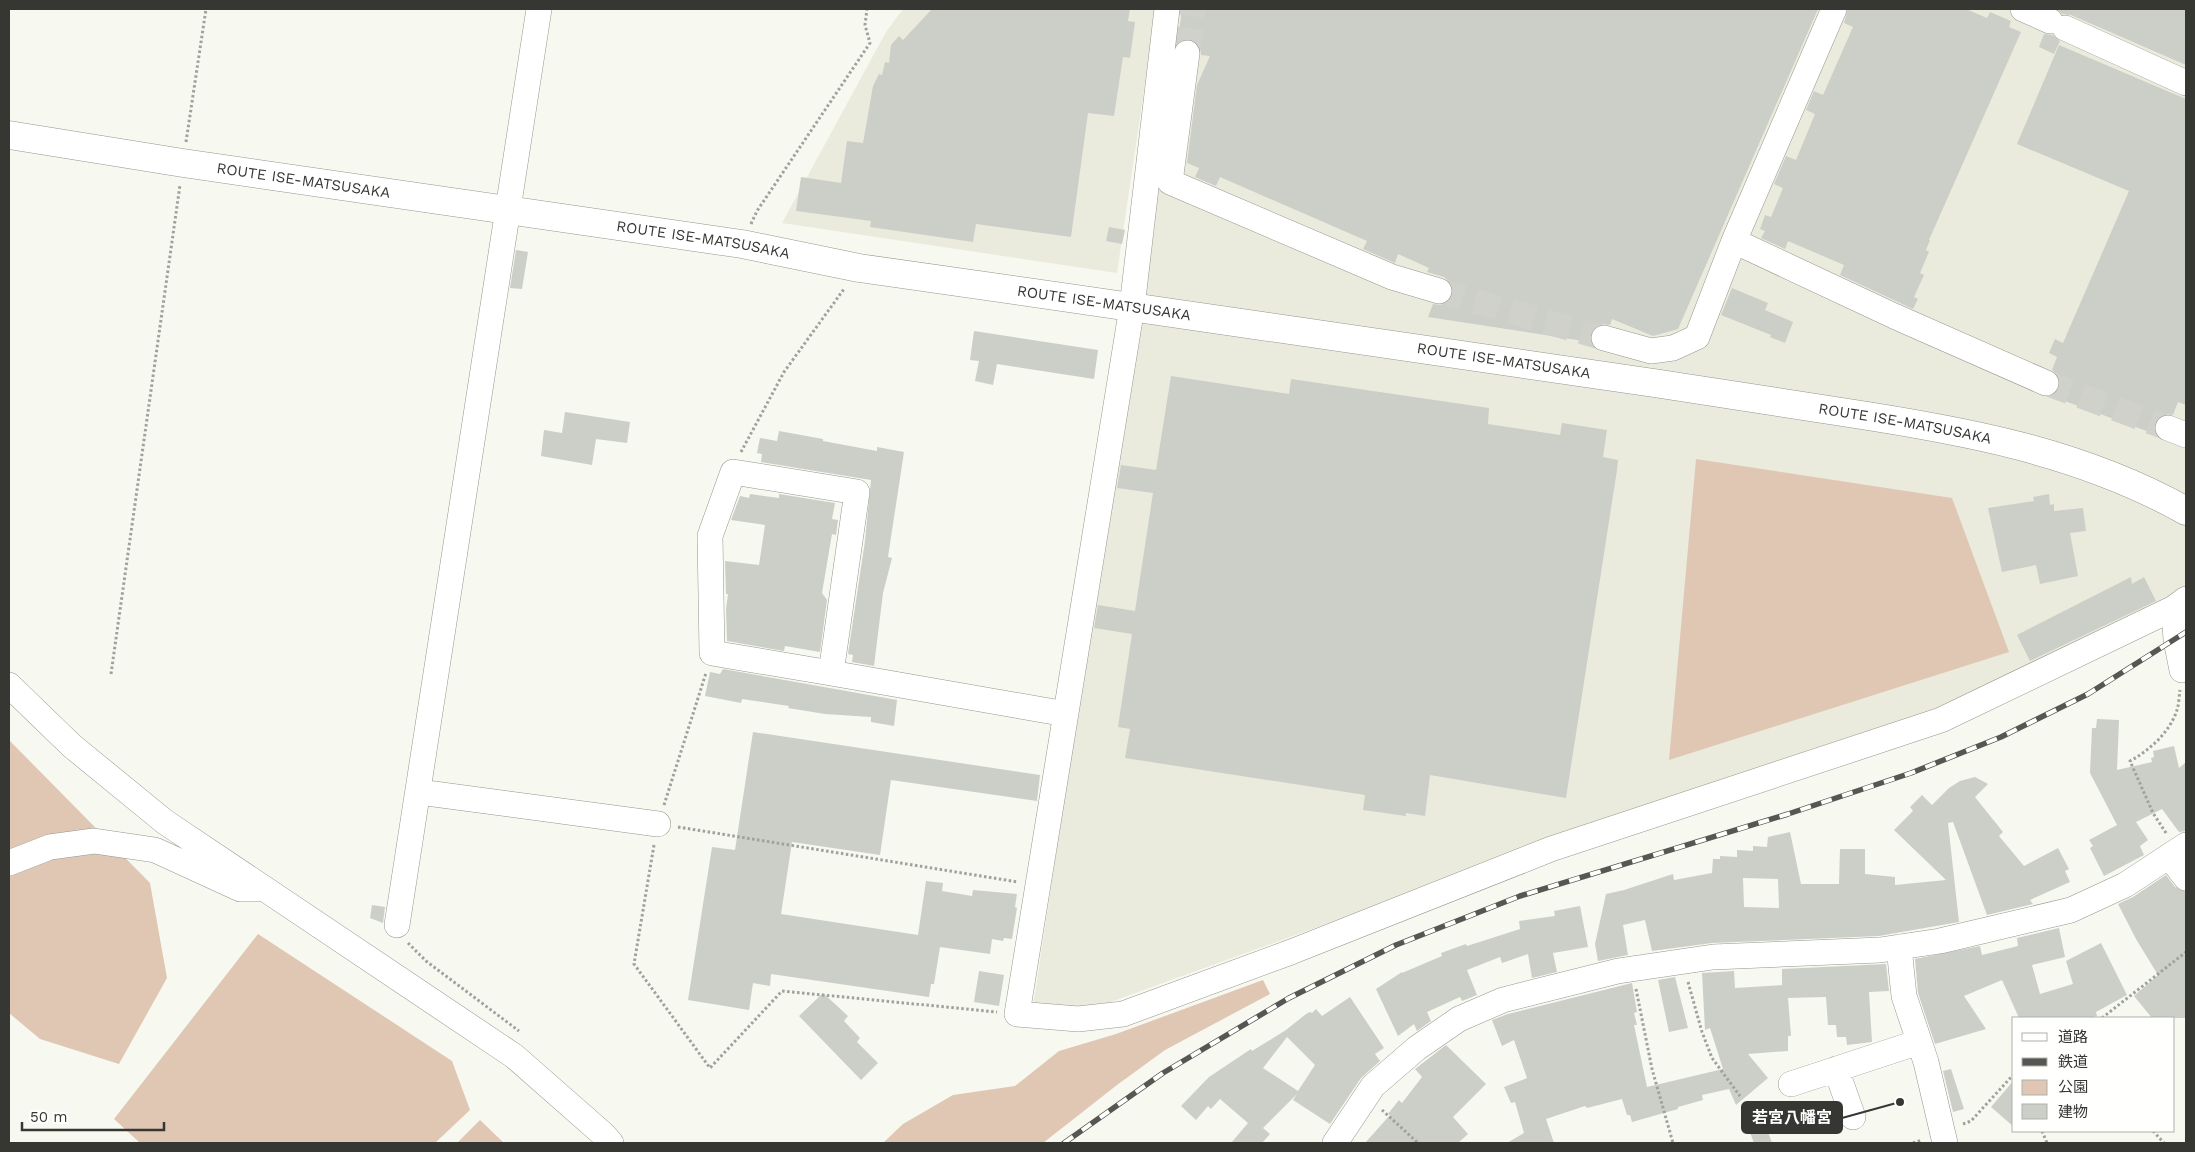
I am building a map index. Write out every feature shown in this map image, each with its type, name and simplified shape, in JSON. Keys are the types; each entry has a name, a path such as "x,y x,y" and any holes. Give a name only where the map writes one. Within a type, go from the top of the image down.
{"main road":[{"name":"ROUTE ISE-MATSUSAKA","path":"9,135 508,211 742,244 859,268 1946,428 2014,444 2079,463 2128,481 2186,511"}],"street":[{"path":"398,925 539,9"},
{"path":"1168,9 1132,307 1017,1014 1078,1019 1123,1014 1291,952 1551,849 1941,720 2180,604"},
{"path":"1604,338 1651,351 1673,348 1697,337 1734,242 1834,9"},
{"path":"2023,9 2186,83"},
{"path":"1187,53 1170,182 1392,277 1439,291"},
{"path":"1734,242 1894,316 2046,383"},
{"path":"831,673 857,492 733,472 710,536 712,653 1066,714"},
{"path":"2180,604 2176,640 2184,668"},
{"path":"9,685 72,746 165,822 514,1056 604,1134 611,1143"},
{"path":"419,792 658,824"},
{"path":"9,863 50,847 94,841 155,850 240,889 265,888"},
{"path":"1335,1143 1373,1086 1417,1048 1459,1019 1503,1000 1545,988 1632,969 1683,962 1713,958 1880,950 1940,941 2071,910 2125,885 2178,851 2186,878"},
{"path":"1899,947 1904,996 1919,1042 1944,1137"},
{"path":"1791,1084 1919,1042"},
{"path":"1836,1069 1853,1117"}],"path":[{"path":"111,674 206,9"},
{"path":"742,244 758,211 870,43 865,25 867,9"},
{"path":"733,472 747,438 784,372 859,268"},
{"path":"712,653 658,824 634,964 710,1068 782,991 1017,1014"},
{"path":"2178,851 2152,813 2130,761 2150,750 2171,722 2177,710 2184,668"},
{"path":"658,824 1038,885"},
{"path":"2103,1017 2186,952"},
{"path":"1683,962 1702,1032 1712,1058 1740,1096"},
{"path":"1632,969 1652,1068 1672,1143"},
{"path":"1944,1137 1971,1121 2012,1076"},
{"path":"1367,1096 1418,1143"},
{"path":"2154,1132 2164,1143"}],"shaded area":[{"path":"903,9 1156,9 1117,273 782,223 886,32"},
{"path":"1179,9 2186,9 2186,591 1950,706 1533,845 1337,920 1094,1008 1032,1013 1145,265"}],"green space":[{"path":"1696,459 1952,498 2009,652 1669,760"},
{"path":"9,740 150,883 167,978 119,1064 40,1039 9,1013"},
{"path":"258,934 452,1061 470,1110 435,1143 140,1143 114,1119"},
{"path":"1263,980 1270,994 1165,1050 1043,1143 883,1143 903,1124 953,1095 1015,1086 1059,1051 1116,1034"},
{"path":"480,1120 504,1143 457,1143"}],"building":[{"path":"932,9 1130,9 1128,21 1135,22 1130,58 1123,57 1114,116 1088,113 1071,237 976,224 973,242 870,227 871,221 796,211 801,177 841,183 847,141 863,143 873,86 879,74 882,75 885,62 889,63 891,45 899,36 903,40"},
{"path":"1182,9 1818,9 1678,329 1653,336 1612,319 1610,325 1601,324 1594,328 1590,335 1590,342 1428,317 1433,304 1442,305 1453,296 1453,288 1444,277 1427,272 1429,268 1398,254 1395,263 1363,249 1367,241 1220,177 1216,186 1195,177 1199,168 1187,163 1197,85 1210,56 1201,55 1200,47 1195,41 1188,39 1178,43"},
{"path":"1848,9 1966,9 1987,18 1990,12 2011,21 2009,27 2021,32 1929,240 1926,250 1929,252 1920,273 1924,275 1914,297 1918,299 1913,309 1840,275 1844,265 1788,241 1785,249 1761,238 1765,231 1760,229 1765,215 1771,217 1783,188 1774,184 1786,156 1796,160 1815,114 1806,110 1814,91 1823,95 1853,27 1844,23"},
{"path":"2057,9 2186,9 2186,65 2071,15 2062,14"},
{"path":"2044,34 2053,35 2060,41 2054,54 2039,47"},
{"path":"2059,45 2186,99 2186,405 2178,402 2173,415 2165,414 2159,417 2154,423 2155,434 2051,396 2059,389 2060,382 2058,375 2052,370 2057,357 2049,353 2055,339 2063,343 2129,191 2017,144"},
{"path":"1109,227 1125,230 1122,244 1106,241"},
{"path":"516,250 528,252 522,289 510,288"},
{"path":"1732,288 1768,303 1765,310 1793,322 1785,343 1770,337 1771,335 1721,315"},
{"path":"974,331 1098,350 1094,379 997,364 993,385 975,381 979,361 970,360"},
{"path":"1171,376 1289,394 1291,379 1489,408 1488,424 1560,435 1562,423 1607,430 1603,457 1618,460 1617,470 1566,798 1430,775 1425,816 1406,813 1406,816 1363,810 1365,795 1125,758 1130,729 1118,727 1132,634 1094,628 1098,605 1135,611 1153,493 1117,488 1121,465 1156,470"},
{"path":"565,412 630,422 627,443 596,439 592,465 541,456 544,430 562,433"},
{"path":"779,431 877,451 877,447 904,452 888,557 892,558 883,593 874,666 852,662 853,655 848,654 865,541 871,480 761,462 762,454 757,453 760,438 777,441"},
{"path":"750,494 779,498 779,494 835,503 832,519 838,520 836,535 832,534 822,593 827,600 820,652 785,646 784,651 727,641 726,609 728,594 726,594 725,561 759,565 765,525 731,520 740,496 749,498"},
{"path":"2049,494 2050,505 2054,504 2054,511 2083,508 2086,531 2070,533 2078,576 2040,584 2036,565 2002,572 1988,508 2034,501 2033,497"},
{"path":"2131,577 2132,584 2144,577 2156,601 2030,661 2017,635"},
{"path":"723,669 897,700 894,726 871,722 871,717 825,714 788,708 789,706 742,699 741,703 705,696 710,672 720,674"},
{"path":"2097,719 2119,720 2117,770 2152,762 2151,758 2154,757 2153,751 2174,746 2179,768 2186,762 2186,831 2179,832 2162,809 2136,822 2148,840 2140,846 2144,855 2104,876 2090,848 2093,846 2089,840 2117,825 2090,773 2092,728 2096,728"},
{"path":"753,732 1040,775 1037,801 891,780 880,855 792,842 781,914 918,935 926,881 943,883 942,891 972,896 973,890 1017,894 1015,907 1017,908 1012,939 1004,938 1003,941 992,939 990,954 940,947 934,984 931,984 929,997 771,974 770,986 753,983 749,1010 688,1000 712,847 735,850"},
{"path":"1975,777 1988,784 1975,797 2003,832 1999,836 2024,866 2058,848 2069,869 2065,871 2070,882 2030,900 2033,904 1987,915 1953,822 1948,823 1959,922 1879,936 1712,943 1652,951 1645,920 1623,925 1628,955 1598,961 1595,944 1606,894 1673,874 1674,880 1712,873 1713,859 1720,859 1720,856 1737,857 1737,850 1753,851 1753,846 1767,847 1768,837 1790,832 1801,884 1839,884 1840,849 1865,849 1865,874 1895,877 1895,885 1946,880 1894,830 1913,811 1910,807 1922,795 1932,805 1949,788 1960,781","holes":["1743,878 1778,879 1779,908 1744,907"]},
{"path":"2166,875 2175,887 2186,892 2186,1018 2151,1017 2134,996 2158,975 2118,904 2133,897"},
{"path":"372,905 385,907 383,923 370,918"},
{"path":"1580,906 1588,947 1553,953 1557,972 1532,978 1528,954 1502,963 1500,957 1467,970 1477,995 1462,1001 1460,997 1427,1012 1431,1021 1417,1031 1414,1024 1398,1036 1376,989 1402,972 1442,956 1441,953 1520,929 1519,921 1555,916 1554,911"},
{"path":"2059,928 2065,957 2032,965 2040,994 2073,984 2066,961 2101,943 2127,995 2096,1012 2097,1016 2093,1017 2019,1017 2002,980 1964,996 1986,1029 1935,1044 1918,993 1915,959 1980,946 1982,955 2018,946 2017,938"},
{"path":"1886,964 1889,991 1869,992 1872,1042 1847,1045 1846,1037 1837,1037 1836,1025 1828,1025 1826,997 1788,998 1791,1036 1788,1036 1788,1051 1748,1054 1768,1078 1736,1105 1729,1089 1702,1095 1703,1100 1632,1122 1630,1115 1627,1115 1622,1099 1587,1108 1585,1106 1546,1119 1554,1143 1507,1143 1524,1133 1515,1102 1511,1103 1504,1087 1527,1078 1514,1040 1502,1046 1492,1020 1508,1014 1632,983 1637,1012 1634,1013 1637,1025 1634,1025 1647,1087 1723,1069 1710,1028 1705,1030 1702,973 1734,971 1735,988 1782,985 1782,969"},
{"path":"979,971 1004,975 999,1006 974,1002"},
{"path":"1675,977 1688,1028 1669,1032 1658,980"},
{"path":"823,993 848,1016 844,1021 860,1038 857,1042 878,1063 861,1080 799,1016"},
{"path":"1350,997 1384,1048 1375,1054 1380,1061 1361,1078 1330,1124 1293,1100 1297,1094 1263,1128 1270,1134 1262,1143 1231,1143 1248,1123 1220,1099 1211,1109 1208,1106 1196,1120 1181,1106 1209,1077 1251,1049 1252,1051 1316,1009 1322,1016","holes":["1287,1037 1315,1065 1298,1091 1263,1068"]},
{"path":"1446,1045 1486,1084 1453,1117 1468,1134 1458,1143 1365,1143 1390,1115 1388,1114 1399,1100 1402,1103 1422,1077 1415,1069"},
{"path":"1951,1069 1964,1109 1953,1112 1943,1071"},
{"path":"2012,1082 2012,1125 1991,1107"},
{"path":"1764,1121 1772,1143 1754,1143 1748,1127"}],"tunnel":[{"path":"1187,53 1193,9"},
{"path":"1439,291 1604,338"},
{"path":"2046,383 2168,428"}],"railway":[{"path":"1064,1143 1163,1073 1289,998 1396,945 1520,896 1788,814 1911,773 2001,737 2088,694 2186,632"}],"place":[{"name":"若宮八幡宮","path":"1900,1102"}]}
